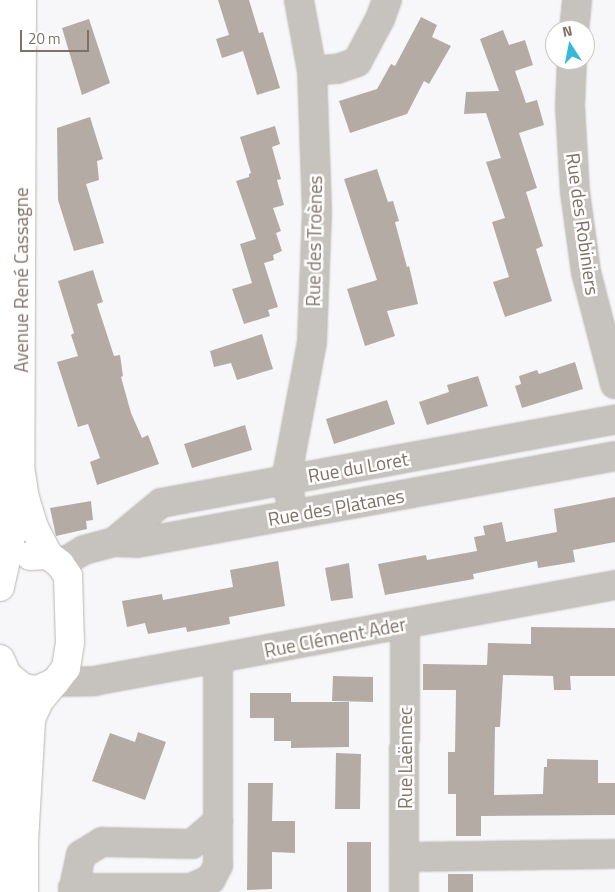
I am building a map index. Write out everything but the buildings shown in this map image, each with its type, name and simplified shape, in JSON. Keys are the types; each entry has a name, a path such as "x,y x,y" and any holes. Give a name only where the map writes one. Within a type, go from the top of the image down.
{"main road":[{"name":"Avenue René Cassagne","path":"2,580 11,537 0,481 3,0"},
{"name":"Avenue René Cassagne","path":"22,0 20,467 25,498 32,520 54,560 68,576 70,643 66,668 39,701 31,719 24,842 24,892"},
{"name":"Avenue René Cassagne","path":"2,580 16,563 32,555 54,560"},
{"path":"3,667 23,688 38,690 54,682"},
{"path":"3,667 10,712 2,848 3,892"}],"street":[{"name":"Rue des Troènes","path":"286,480 312,342 317,212 312,71 299,0"},
{"path":"312,71 337,69 357,62 380,19 387,0"},
{"path":"575,20 577,0"},
{"name":"Rue des Robiniers","path":"572,70 570,106 575,192 586,272 615,384"},
{"name":"Rue du Loret","path":"114,542 161,503 615,420"},
{"name":"Rue des Platanes","path":"54,560 114,542 137,543 615,456"},
{"path":"286,480 293,516"},
{"name":"Rue Clément Ader","path":"54,682 94,681 615,585"},
{"name":"Rue Laënnec","path":"404,624 404,892"},
{"path":"218,659 218,821 218,865 211,879 191,888 73,890 81,855 102,842 192,844 218,821"},
{"path":"404,857 615,854"}]}
